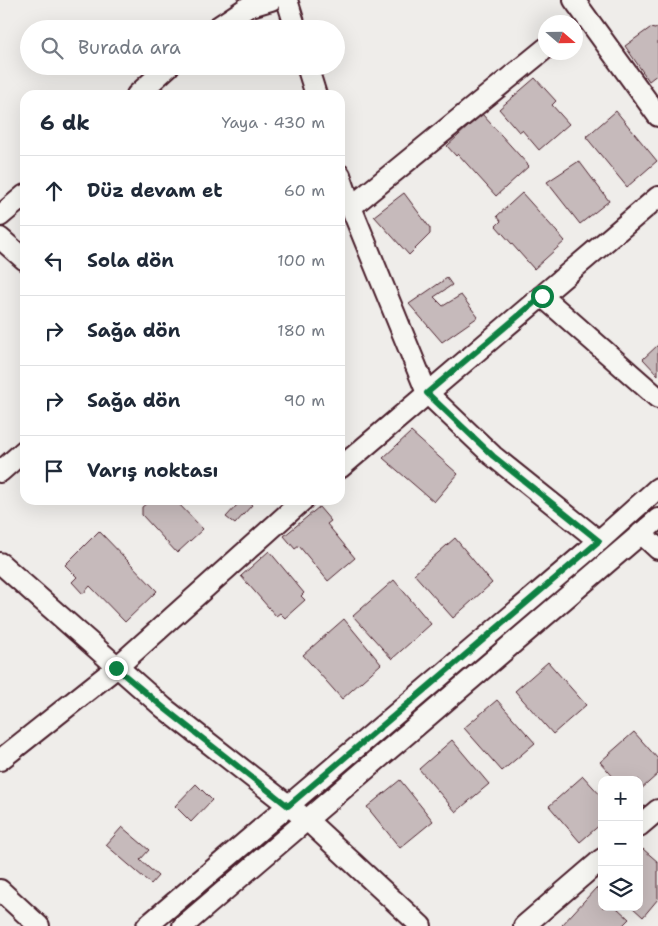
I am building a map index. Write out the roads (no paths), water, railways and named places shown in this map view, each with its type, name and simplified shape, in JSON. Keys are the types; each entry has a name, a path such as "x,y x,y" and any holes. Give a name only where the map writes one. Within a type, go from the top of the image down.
{"street":[{"path":"229,20 248,7 271,0"},
{"path":"287,0 293,20"},
{"path":"578,13 658,116"},
{"path":"351,207 538,55"},
{"path":"143,90 159,75"},
{"path":"310,75 314,90"},
{"path":"345,190 427,393 493,456 599,541"},
{"path":"345,464 658,197"},
{"path":"0,216 20,199"},
{"path":"0,238 20,256"},
{"path":"542,296 658,398"},
{"path":"0,472 20,454"},
{"path":"147,926 599,541 658,488"},
{"path":"0,760 116,668 297,505"},
{"path":"183,926 658,519"},
{"path":"641,533 658,549"},
{"path":"0,564 116,668 307,820 421,926"},
{"path":"643,823 658,810"},
{"path":"524,926 598,862"},
{"path":"0,890 39,926"}]}
